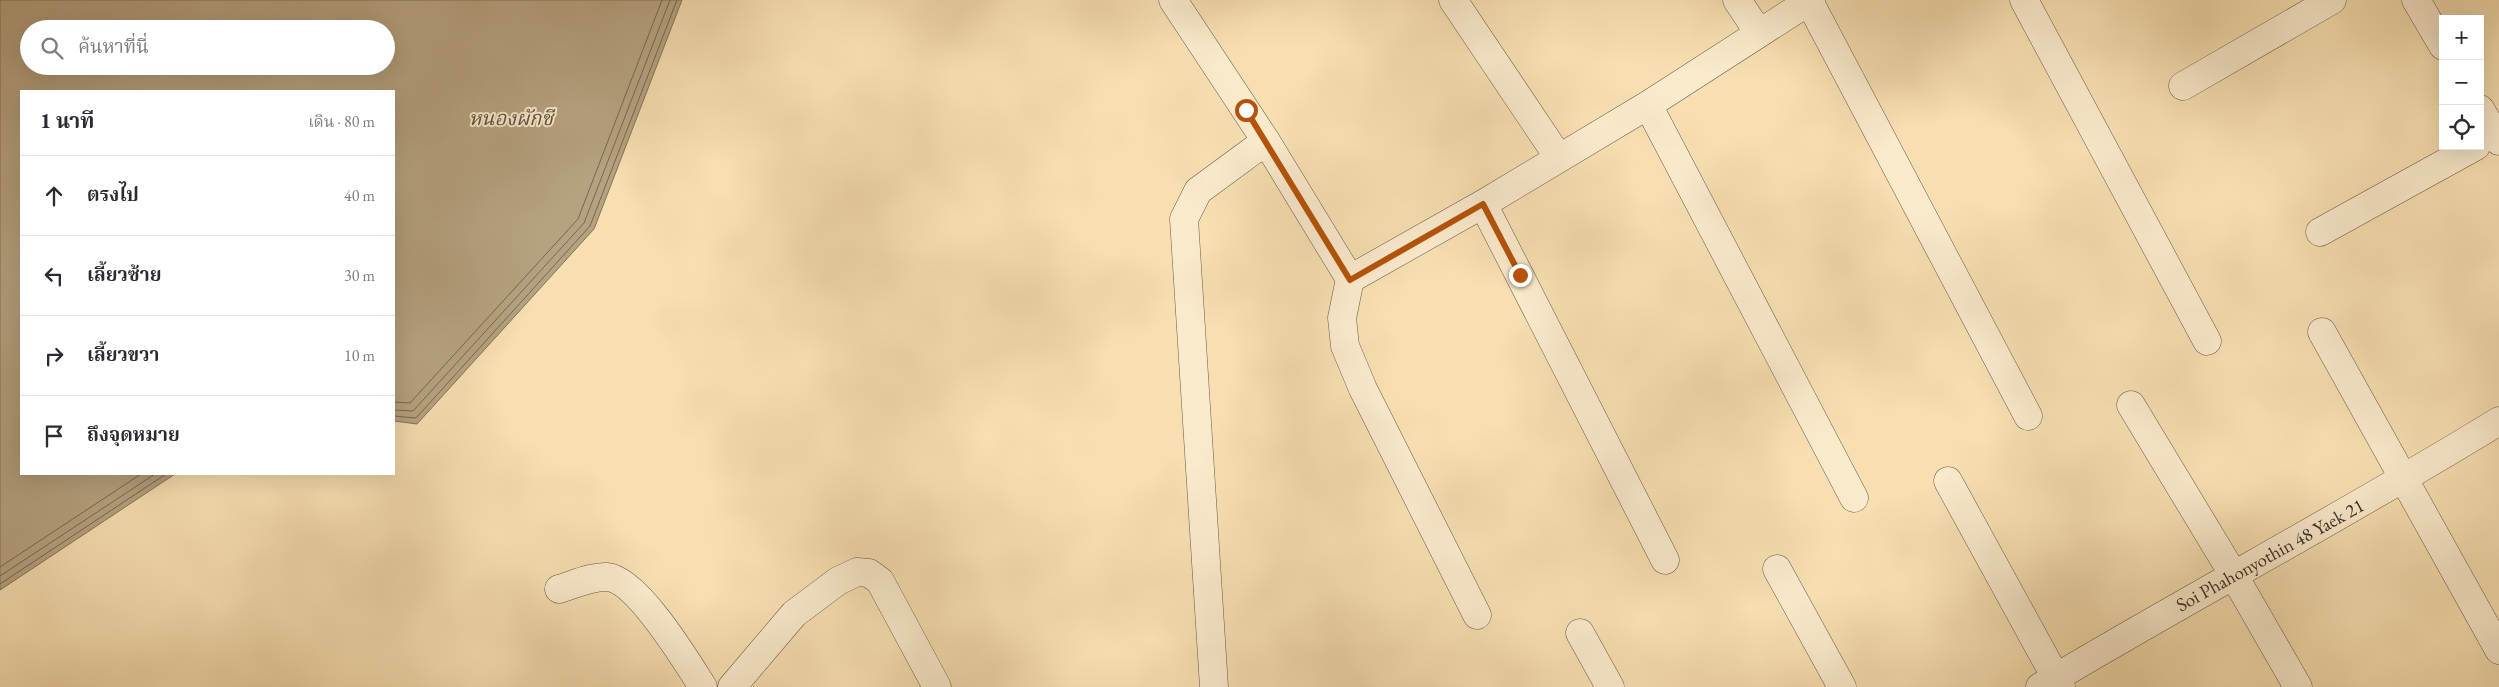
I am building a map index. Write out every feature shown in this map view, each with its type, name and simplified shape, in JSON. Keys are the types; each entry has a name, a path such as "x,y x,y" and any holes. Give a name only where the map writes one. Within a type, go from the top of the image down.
{"street":[{"path":"1173,0 1266,141 1350,280 1342,318 1346,346 1362,389 1477,615"},
{"path":"1454,0 1559,158"},
{"path":"1737,0 1759,33"},
{"path":"2024,0 2207,342"},
{"path":"2183,86 2332,0"},
{"path":"2416,0 2439,39"},
{"path":"1350,280 1483,204 1648,105 1810,1 2028,416"},
{"path":"1648,105 1854,498"},
{"path":"2320,232 2490,140 2484,121"},
{"path":"1214,687 1184,219 1198,191 1266,141"},
{"path":"1483,204 1665,560"},
{"path":"2322,332 2499,650"},
{"path":"2131,405 2233,574 2298,687"},
{"name":"Soi Phahonyothin 48 Yaek 21","path":"2052,684 2233,574 2404,479 2499,422"},
{"path":"1948,481 2052,684"},
{"path":"1777,569 1842,687"},
{"path":"732,687 794,614 838,581 857,572 869,573 880,581 937,687"},
{"path":"559,589 605,576 614,578 632,588 681,653 703,687"},
{"path":"1580,633 1610,687"}],"water":[{"name":"หนองผักชี","path":"0,0 682,0 594,229 417,424 395,421 395,90 20,90 20,475 173,475 0,590"}],"route":[{"path":"1246,110 1350,280 1483,204 1520,275"}]}
